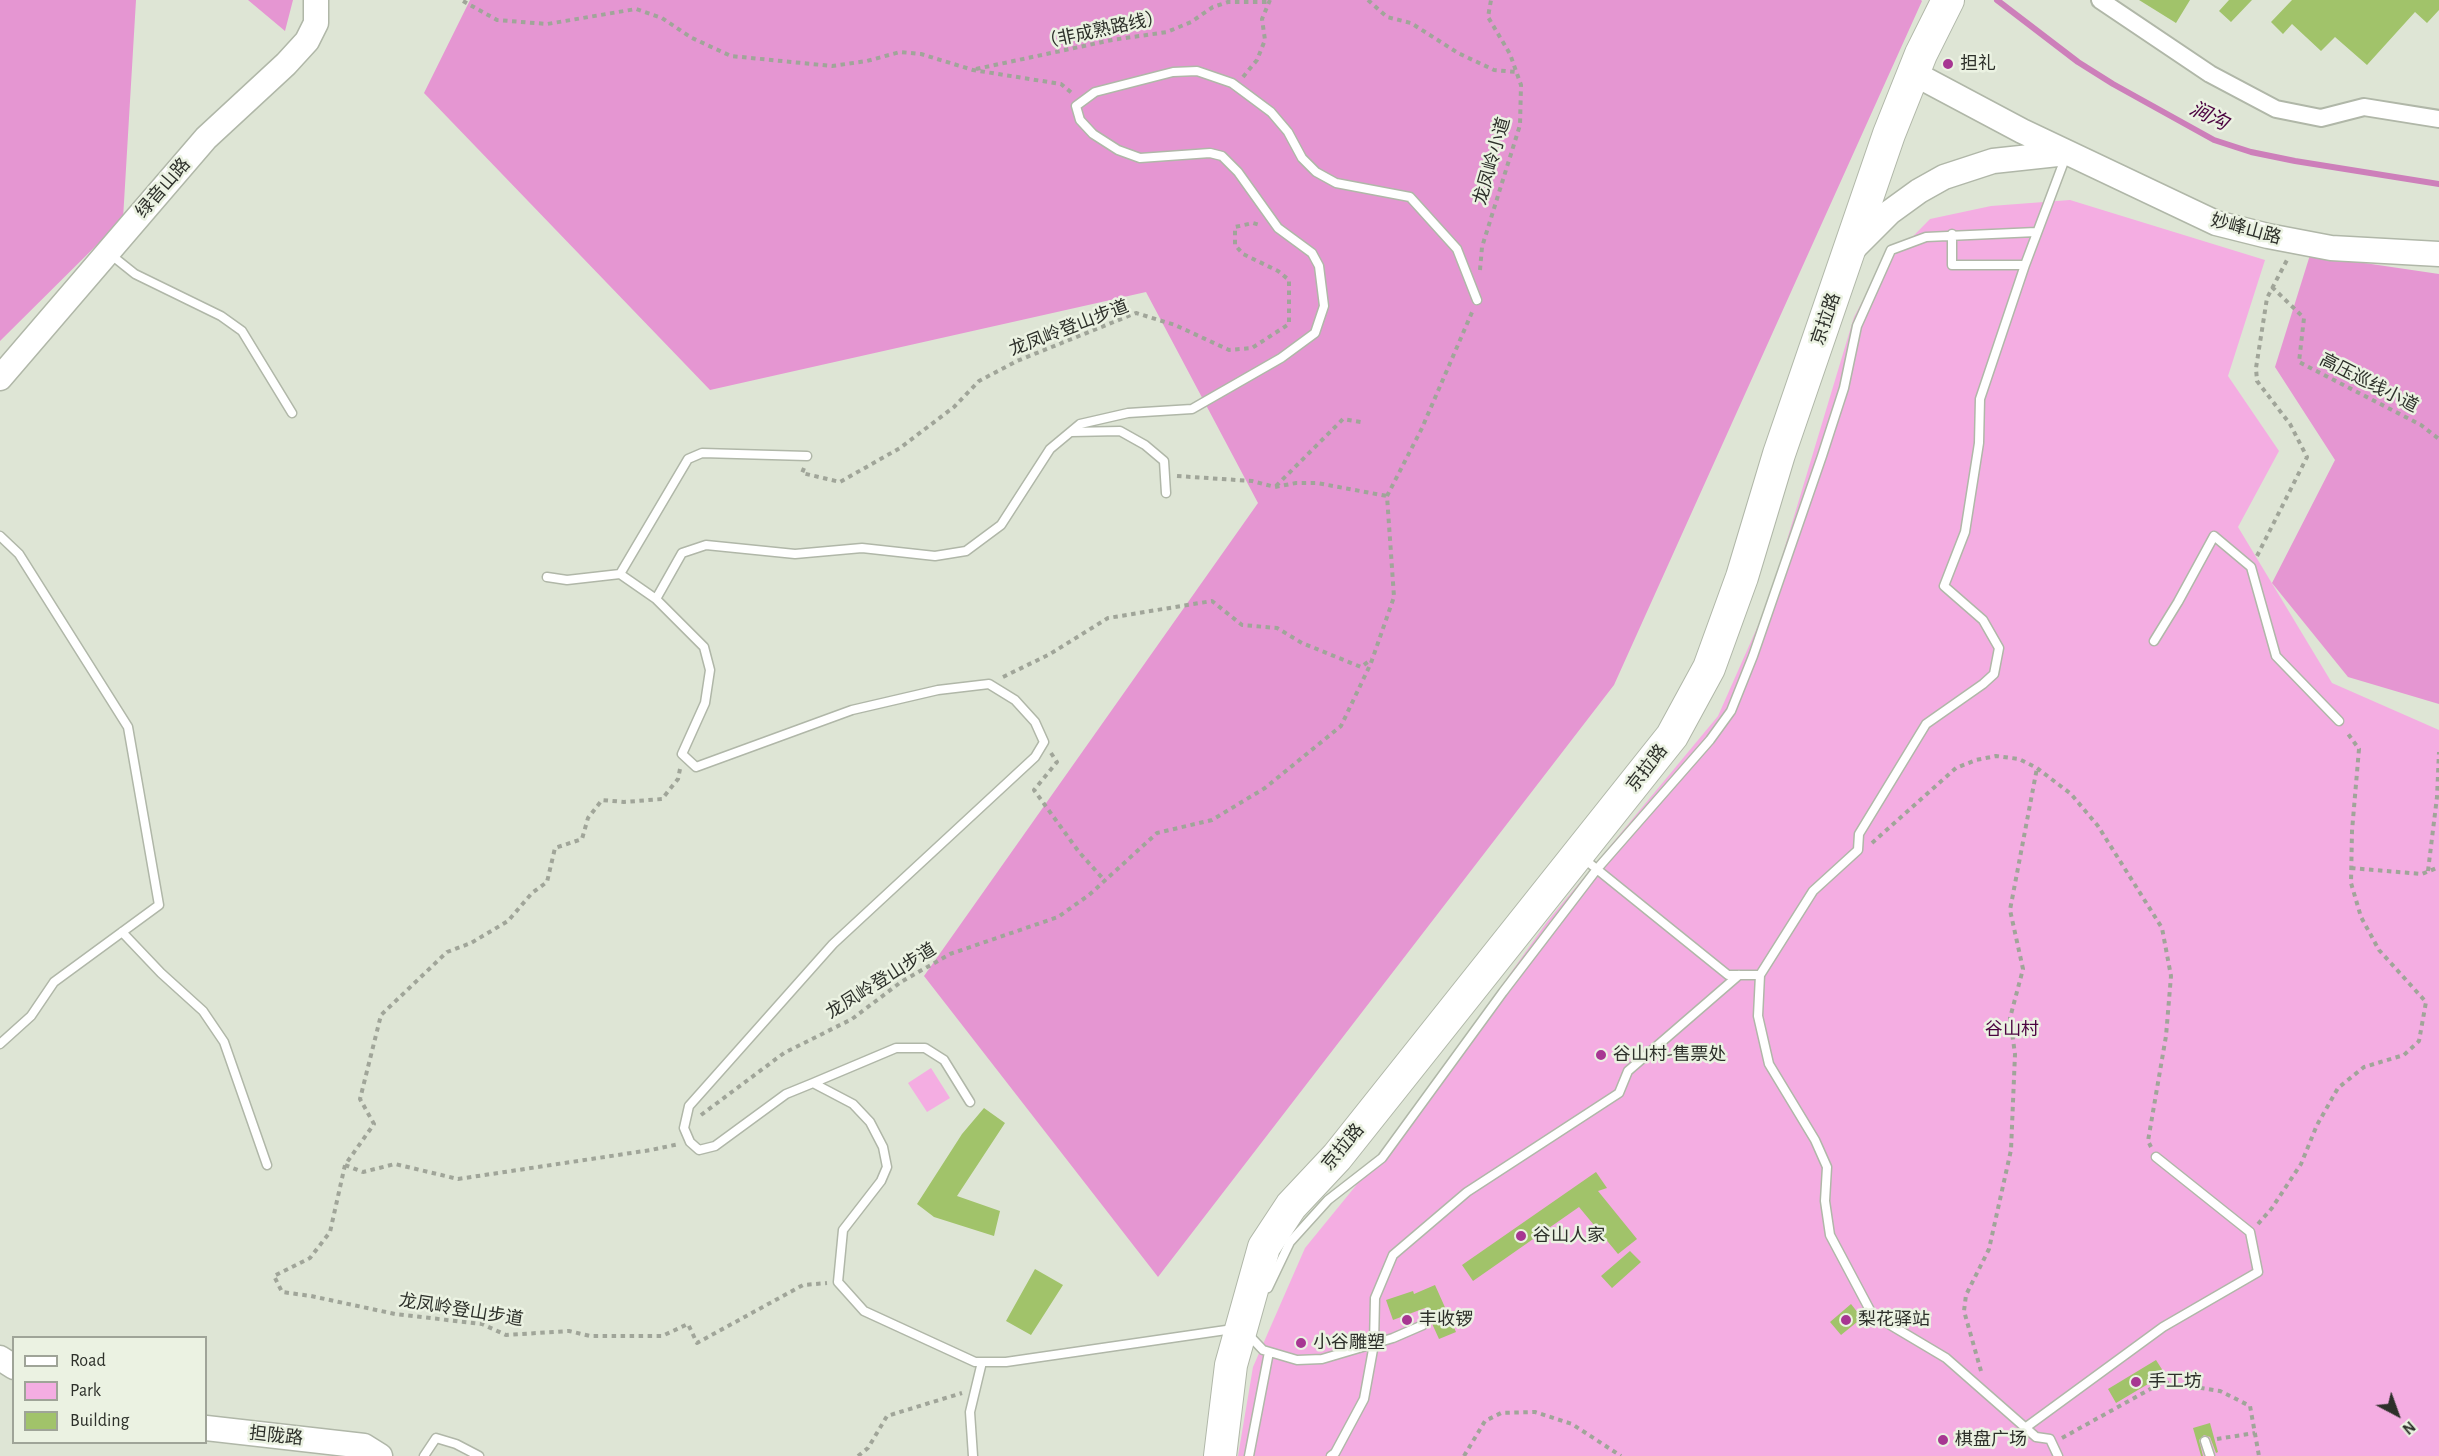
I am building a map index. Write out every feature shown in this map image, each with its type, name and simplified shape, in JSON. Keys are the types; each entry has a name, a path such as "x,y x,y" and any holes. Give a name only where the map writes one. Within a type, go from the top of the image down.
{"highway":[{"name":"京拉路","path":"1220,1456 1231,1365 1251,1332 1264,1247 1291,1206 1337,1156 1588,862 1672,736 1709,668 1742,577 1779,454 1847,257 1917,63 1948,0"}],"street":[{"name":"绿音山路","path":"0,378 206,138 286,64 307,41 316,23 316,0"},
{"path":"2100,0 2210,74 2276,109 2321,118 2364,107 2439,119"},
{"name":"妙峰山路","path":"1917,63 2022,131 2216,223 2331,248 2439,254"},
{"path":"1847,257 1890,212 1918,191 1944,177 1994,161 2067,153"},
{"name":"担陇路","path":"207,1428 364,1446 380,1456"}],"lane":[{"path":"656,599 682,553 706,545 795,554 862,548 935,556 966,551 1001,525 1050,449 1080,424 1128,413 1192,409 1281,358 1315,333 1324,306 1319,266 1312,253 1278,228 1238,172 1222,156 1210,153 1140,158 1118,150 1093,134 1080,120 1076,106 1095,92 1173,72 1197,71 1232,83 1271,112 1288,132 1302,158 1316,172 1336,183 1410,197 1457,249 1477,300"},
{"path":"2058,1456 2050,1439 2036,1437 1946,1358 1872,1314 1830,1235 1825,1201 1827,1167 1815,1140 1769,1064 1758,1016 1760,975 1813,891 1858,850 1859,834 1926,724 1994,674 1999,648 1983,620 1944,586 1965,532 1979,443 1980,399 2036,232 2067,153"},
{"path":"1264,1301 1270,1282 1290,1242 1328,1200 1382,1158 1503,992 1588,862 1710,740 1731,711 1753,656 1822,456 1844,388 1857,326 1891,250 1926,237 1952,234 2036,232"},
{"path":"1952,234 1952,265 2025,265"},
{"path":"107,252 135,274 221,316 242,331 292,413"},
{"path":"1071,432 1120,431 1144,445 1164,461 1166,494"},
{"path":"620,573 688,459 702,453 807,456"},
{"path":"0,536 19,554 128,727 159,905 54,982 31,1016 0,1044"},
{"path":"2154,641 2214,536 2252,567 2276,656 2338,721"},
{"path":"547,577 567,580 620,573 656,599 704,647 710,670 705,703 682,754 696,767 852,710 938,690 989,684 1015,700 1035,722 1044,742 1035,757 833,944 689,1106 684,1128 690,1142 699,1150 715,1146 786,1094 896,1048 925,1048 944,1059 970,1102"},
{"path":"1588,862 1728,975 1760,975"},
{"path":"122,932 203,1011 224,1042 267,1165"},
{"path":"1331,1456 1335,1453 1364,1399 1374,1344 1375,1298 1393,1255 1467,1192 1619,1093 1628,1071 1738,975"},
{"path":"813,1083 853,1104 870,1122 883,1147 887,1167 881,1181 843,1230 838,1282 864,1311 975,1362 1006,1362 1251,1332 1263,1350 1297,1360 1322,1359 1374,1344 1423,1325"},
{"path":"2025,1428 2163,1327 2258,1272 2250,1232 2156,1157"},
{"path":"1249,1456 1269,1352"},
{"path":"973,1456 970,1412 982,1362"},
{"path":"424,1456 436,1438 456,1444 479,1456"},
{"path":"2205,1441 2210,1456"},
{"path":"454,1456 456,1444"}],"path":[{"path":"1368,0 1387,17 1411,23 1458,53 1494,70 1516,72"},
{"name":"龙凤岭小道","path":"1477,300 1482,247 1520,125 1521,85 1510,54 1488,17 1491,0"},
{"path":"463,1 497,20 547,24 636,9 662,18 692,38 731,56 832,66 867,61 900,52 921,54 973,70 1061,84 1082,101"},
{"name":"（非成熟路线）","path":"973,70 1112,40 1167,32 1191,22 1213,7 1228,2 1269,1 1262,19 1265,40 1257,60 1246,75 1232,83"},
{"name":"龙凤岭登山步道","path":"807,456 802,473 840,482 900,448 954,407 979,381 1017,361 1136,313 1175,325 1229,350 1252,348 1289,324 1289,280 1278,271 1243,254 1235,245 1235,226 1253,224 1278,228"},
{"path":"2252,567 2307,457 2290,424 2257,381 2256,368 2267,298 2285,262 2305,243"},
{"name":"高压巡线小道","path":"2272,287 2304,318 2299,362 2421,424 2439,439"},
{"path":"1165,476 1252,481 1275,487 1296,483 1317,483 1387,496 1422,428 1477,300"},
{"path":"1275,487 1343,419 1361,422"},
{"name":"龙凤岭登山步道","path":"684,1128 784,1053 852,1019 901,982 950,954 1058,917 1089,895 1157,833 1212,820 1265,788 1341,726 1374,658 1394,597 1387,496"},
{"path":"989,684 1050,654 1108,618 1212,601 1242,625 1277,628 1302,643 1361,667 1374,658"},
{"path":"2250,1232 2272,1208 2301,1164 2317,1125 2338,1088 2364,1067 2404,1055 2419,1041 2426,1002 2379,950 2366,926 2351,883 2359,749 2338,721"},
{"path":"1044,742 1057,762 1034,790 1079,852 1105,881"},
{"path":"2428,871 2437,797 2439,752"},
{"name":"龙凤岭登山步道","path":"682,754 678,779 662,800 624,802 602,800 588,818 582,839 555,848 547,882 532,893 508,921 471,943 447,952 381,1015 360,1099 374,1124 345,1165 330,1232 310,1258 274,1276 282,1292 395,1314 482,1324 506,1335 569,1331 590,1336 662,1336 688,1324 697,1343 803,1285 838,1282"},
{"path":"1858,850 1877,840 1956,768 1976,760 1996,756 2019,759 2037,768 2071,794 2098,826 2163,928 2171,976 2166,1036 2148,1142 2156,1157"},
{"path":"1995,1402 1976,1359 1964,1311 1966,1295 1989,1249 2011,1150 2015,1054 2010,1018 2023,969 2010,910 2037,768"},
{"path":"2351,868 2422,874 2439,867"},
{"path":"345,1165 363,1172 395,1164 458,1179 690,1142"},
{"path":"2052,1443 2163,1382 2220,1391 2250,1406 2259,1456"},
{"path":"858,1456 868,1448 888,1416 976,1389"},
{"path":"1464,1456 1485,1421 1501,1413 1535,1412 1572,1424 1621,1456"},
{"path":"2205,1441 2255,1433"}],"green space":[{"name":"谷山村","path":"2070,200 2265,260 2228,376 2279,451 2238,527 2332,683 2439,730 2439,1456 1238,1456 1253,1367 1305,1248 1380,1156 1547,922 1718,716 1768,603 1854,317 1878,272 1930,219 1991,206"},
{"path":"931,1068 950,1098 927,1112 908,1083"}],"shaded area":[{"path":"0,0 136,0 123,219 0,341"},
{"path":"248,0 293,0 285,31"},
{"path":"470,0 1922,1 1614,685 1158,1277 924,976 1258,503 1146,292 710,390 424,93"},
{"path":"2310,255 2439,274 2439,704 2348,677 2272,583 2335,460 2275,367"}],"building":[{"path":"2139,0 2190,0 2176,23"},
{"path":"2229,0 2252,0 2231,22 2219,11"},
{"path":"2292,0 2439,0 2439,10 2427,23 2415,12 2367,65 2335,37 2321,51 2292,24 2283,34 2271,22"},
{"path":"984,1108 1005,1123 957,1196 1000,1211 994,1236 934,1217 917,1204 962,1134"},
{"name":"谷山人家","path":"1596,1172 1607,1188 1598,1191 1637,1239 1618,1254 1579,1207 1473,1281 1462,1265"},
{"path":"1630,1251 1641,1262 1612,1288 1601,1276"},
{"path":"1035,1269 1063,1285 1031,1335 1006,1321"},
{"path":"1435,1285 1456,1332 1439,1339 1425,1308 1393,1320 1386,1300 1413,1291 1414,1294"},
{"name":"梨花驿站","path":"1851,1304 1862,1318 1841,1335 1830,1322"},
{"name":"手工坊","path":"2156,1360 2165,1374 2116,1403 2108,1389"},
{"path":"2210,1423 2218,1452 2216,1453 2210,1437 2204,1435 2199,1440 2203,1456 2201,1456 2193,1428"}],"waterway":[{"name":"涧沟","path":"1997,0 2078,62 2214,140 2251,152 2295,161 2439,184"}],"place":[{"name":"担礼","path":"1948,64"},
{"name":"谷山村-售票处","path":"1601,1055"},
{"name":"谷山人家","path":"1521,1236"},
{"name":"丰收锣","path":"1407,1320"},
{"name":"梨花驿站","path":"1846,1320"},
{"name":"小谷雕塑","path":"1301,1343"},
{"name":"手工坊","path":"2136,1382"},
{"name":"棋盘广场","path":"1943,1440"}]}
